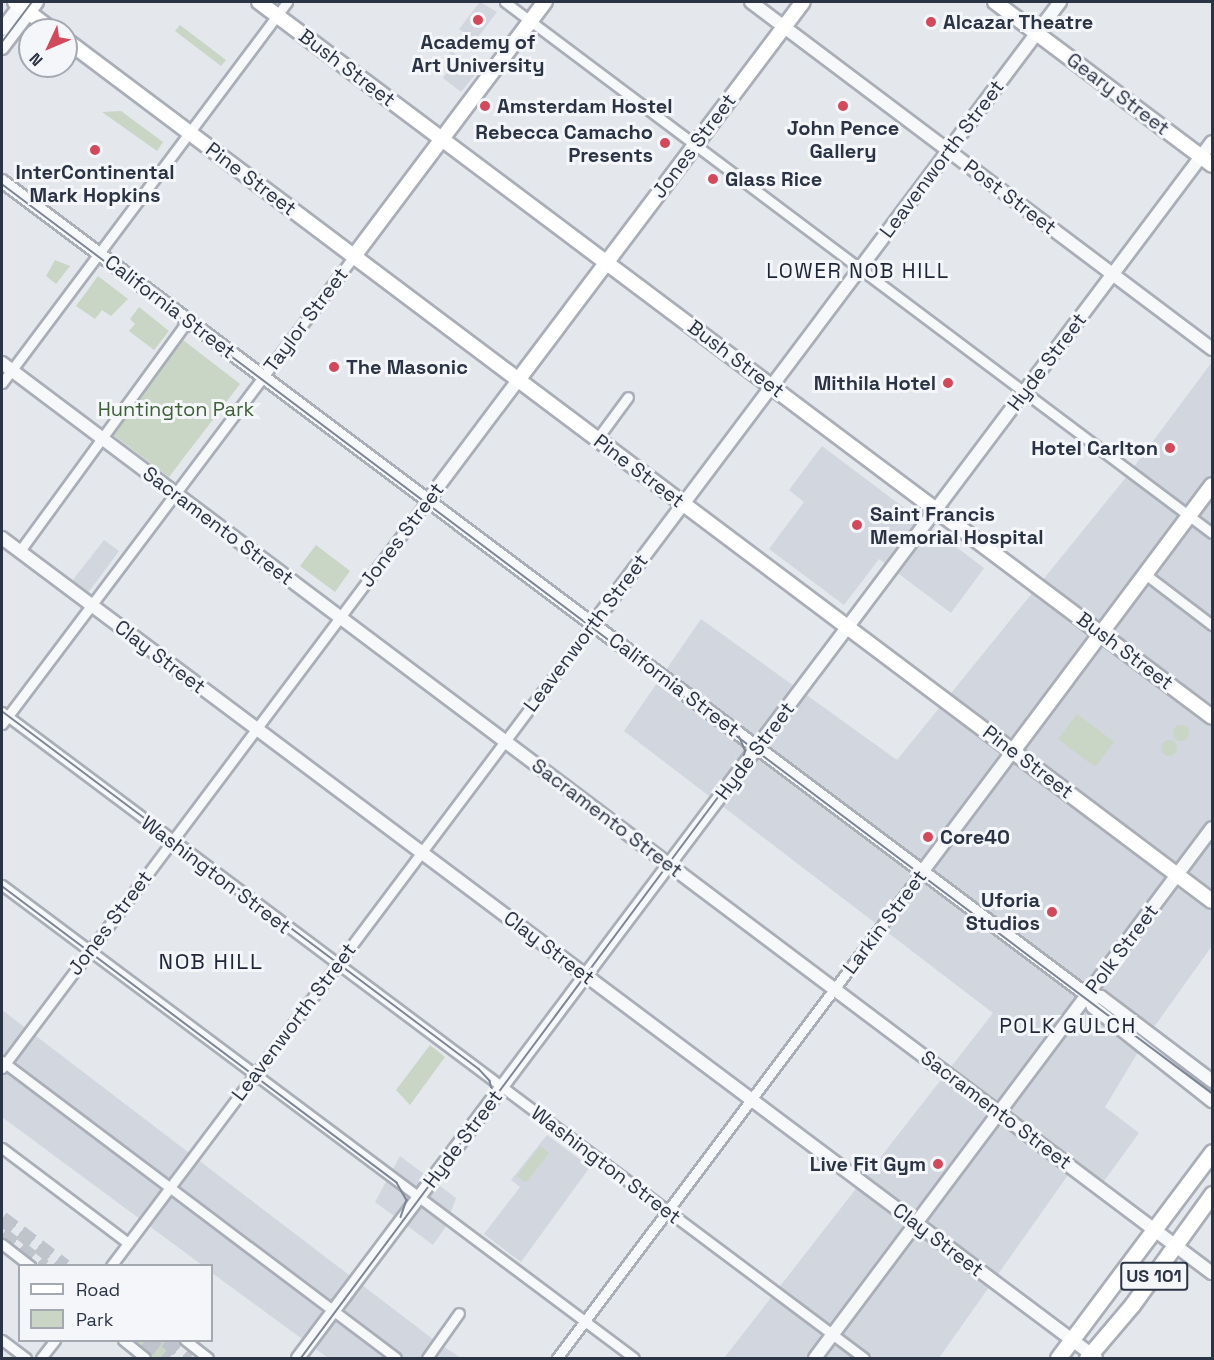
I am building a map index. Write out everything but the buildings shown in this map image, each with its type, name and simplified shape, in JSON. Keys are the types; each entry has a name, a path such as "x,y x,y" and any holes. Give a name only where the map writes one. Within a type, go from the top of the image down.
{"highway":[{"name":"US 101","path":"1058,1359 1070,1339 1212,1152"},
{"name":"US 101","path":"1091,1357 1212,1194"}],"main road":[{"name":"Bush Street","path":"259,2 1212,717"},
{"name":"Taylor Street","path":"354,256 545,2"},
{"name":"Jones Street","path":"518,380 803,2"},
{"name":"Geary Street","path":"995,2 1207,161"},
{"path":"24,4 39,18"},
{"name":"Pine Street","path":"78,49 1212,901"},
{"name":"Larkin Street","path":"1013,751 1212,485"}],"street":[{"path":"2,383 6,367 98,252 287,2"},
{"path":"505,2 1212,533"},
{"name":"Post Street","path":"751,2 1212,349"},
{"name":"Leavenworth Street","path":"112,1264 1060,2"},
{"path":"2,29 24,4"},
{"path":"2,48 24,4"},
{"name":"Hyde Street","path":"298,1359 1113,274 1207,161 1212,142"},
{"name":"California Street","path":"2,180 1087,995 1093,1007 1212,1101"},
{"name":"Taylor Street","path":"3,718 92,605 354,256"},
{"path":"19,552 188,320"},
{"name":"Sacramento Street","path":"6,367 1212,1273"},
{"name":"Jones Street","path":"3,1064 518,380"},
{"path":"597,439 628,398"},
{"name":"Clay Street","path":"2,538 1091,1357"},
{"path":"1145,574 1212,625"},
{"name":"Washington Street","path":"3,718 502,1087 864,1359"},
{"name":"Larkin Street","path":"557,1359 1013,751"},
{"name":"Polk Street","path":"815,1359 1212,828"},
{"path":"2,885 634,1359"},
{"name":"California Street","path":"1087,995 1101,997 1212,1081"},
{"path":"3,1064 396,1359"},
{"path":"2,1148 128,1243"},
{"path":"2,1244 27,1264"},
{"path":"427,1359 459,1313"},
{"path":"2,1340 26,1359"},
{"path":"41,1359 54,1342"},
{"path":"124,1342 145,1359"},
{"path":"185,1342 208,1359"}],"shaded area":[{"name":"Academy of Art University","path":"480,2 497,12 475,41 459,29"},
{"name":"Academy of Art University","path":"451,51 478,71 461,92 443,78 457,59 449,53"},
{"path":"1212,362 1212,946 1149,1034 1105,1107 1139,1133 1099,1188 1073,1168 939,1358 724,1358 993,1013 624,731 701,619 897,760 1127,476"},
{"name":"Saint Francis Memorial Hospital","path":"822,446 984,568 951,613 879,559 844,605 769,549 804,502 789,490"},
{"path":"104,540 119,551 88,593 72,581"},
{"path":"2,1010 438,1343 461,1358 328,1358 213,1274 213,1264 201,1264 2,1117"},
{"path":"547,1135 590,1167 521,1262 484,1234 520,1187 511,1180"},
{"path":"400,1156 456,1198 445,1228 433,1245 375,1202"}],"green space":[{"path":"180,25 226,60 221,66 175,31"},
{"path":"121,111 163,142 157,151 102,112"},
{"path":"55,260 70,266 56,284 46,276"},
{"path":"98,276 128,299 111,316 102,310 95,319 76,306"},
{"path":"139,307 169,331 154,350 129,331 135,324 130,319"},
{"name":"Huntington Park","path":"183,340 240,384 169,477 112,434"},
{"path":"316,545 350,571 335,592 300,566"},
{"path":"1077,714 1114,742 1095,767 1058,739"},
{"path":"1181,725 1187,727 1189,733 1187,739 1181,741 1175,739 1173,733 1175,727"},
{"path":"1169,740 1175,742 1177,748 1175,754 1169,756 1163,754 1161,748 1163,742"},
{"path":"430,1045 445,1057 410,1105 396,1090"},
{"path":"540,1146 549,1153 526,1183 517,1176"},
{"path":"129,1342 175,1342 163,1358 152,1358"}],"tunnel":[{"path":"2,1218 62,1264"},
{"path":"2,1234 41,1264"},
{"path":"148,1342 169,1358"},
{"path":"169,1342 190,1358"}],"tram line":[{"path":"2,42 32,2"},
{"path":"2,184 1212,1093"},
{"path":"2,711 479,1069 490,1081 494,1099"},
{"path":"301,1358 742,765 745,751 739,737"},
{"path":"2,886 397,1183 407,1200 401,1217"}],"place":[{"name":"Academy of Art University","path":"478,20"},
{"name":"Alcazar Theatre","path":"931,22"},
{"name":"Amsterdam Hostel","path":"485,106"},
{"name":"John Pence Gallery","path":"843,106"},
{"name":"Rebecca Camacho Presents","path":"665,143"},
{"name":"InterContinental Mark Hopkins","path":"95,150"},
{"name":"Glass Rice","path":"713,179"},
{"name":"The Masonic","path":"334,367"},
{"name":"Mithila Hotel","path":"948,383"},
{"name":"Hotel Carlton","path":"1170,448"},
{"name":"Saint Francis Memorial Hospital","path":"857,525"},
{"name":"Core40","path":"928,837"},
{"name":"Uforia Studios","path":"1052,912"},
{"name":"Live Fit Gym","path":"938,1164"}],"district":[{"name":"LOWER NOB HILL","path":"858,271"},
{"name":"NOB HILL","path":"211,962"},
{"name":"POLK GULCH","path":"1068,1026"}]}
